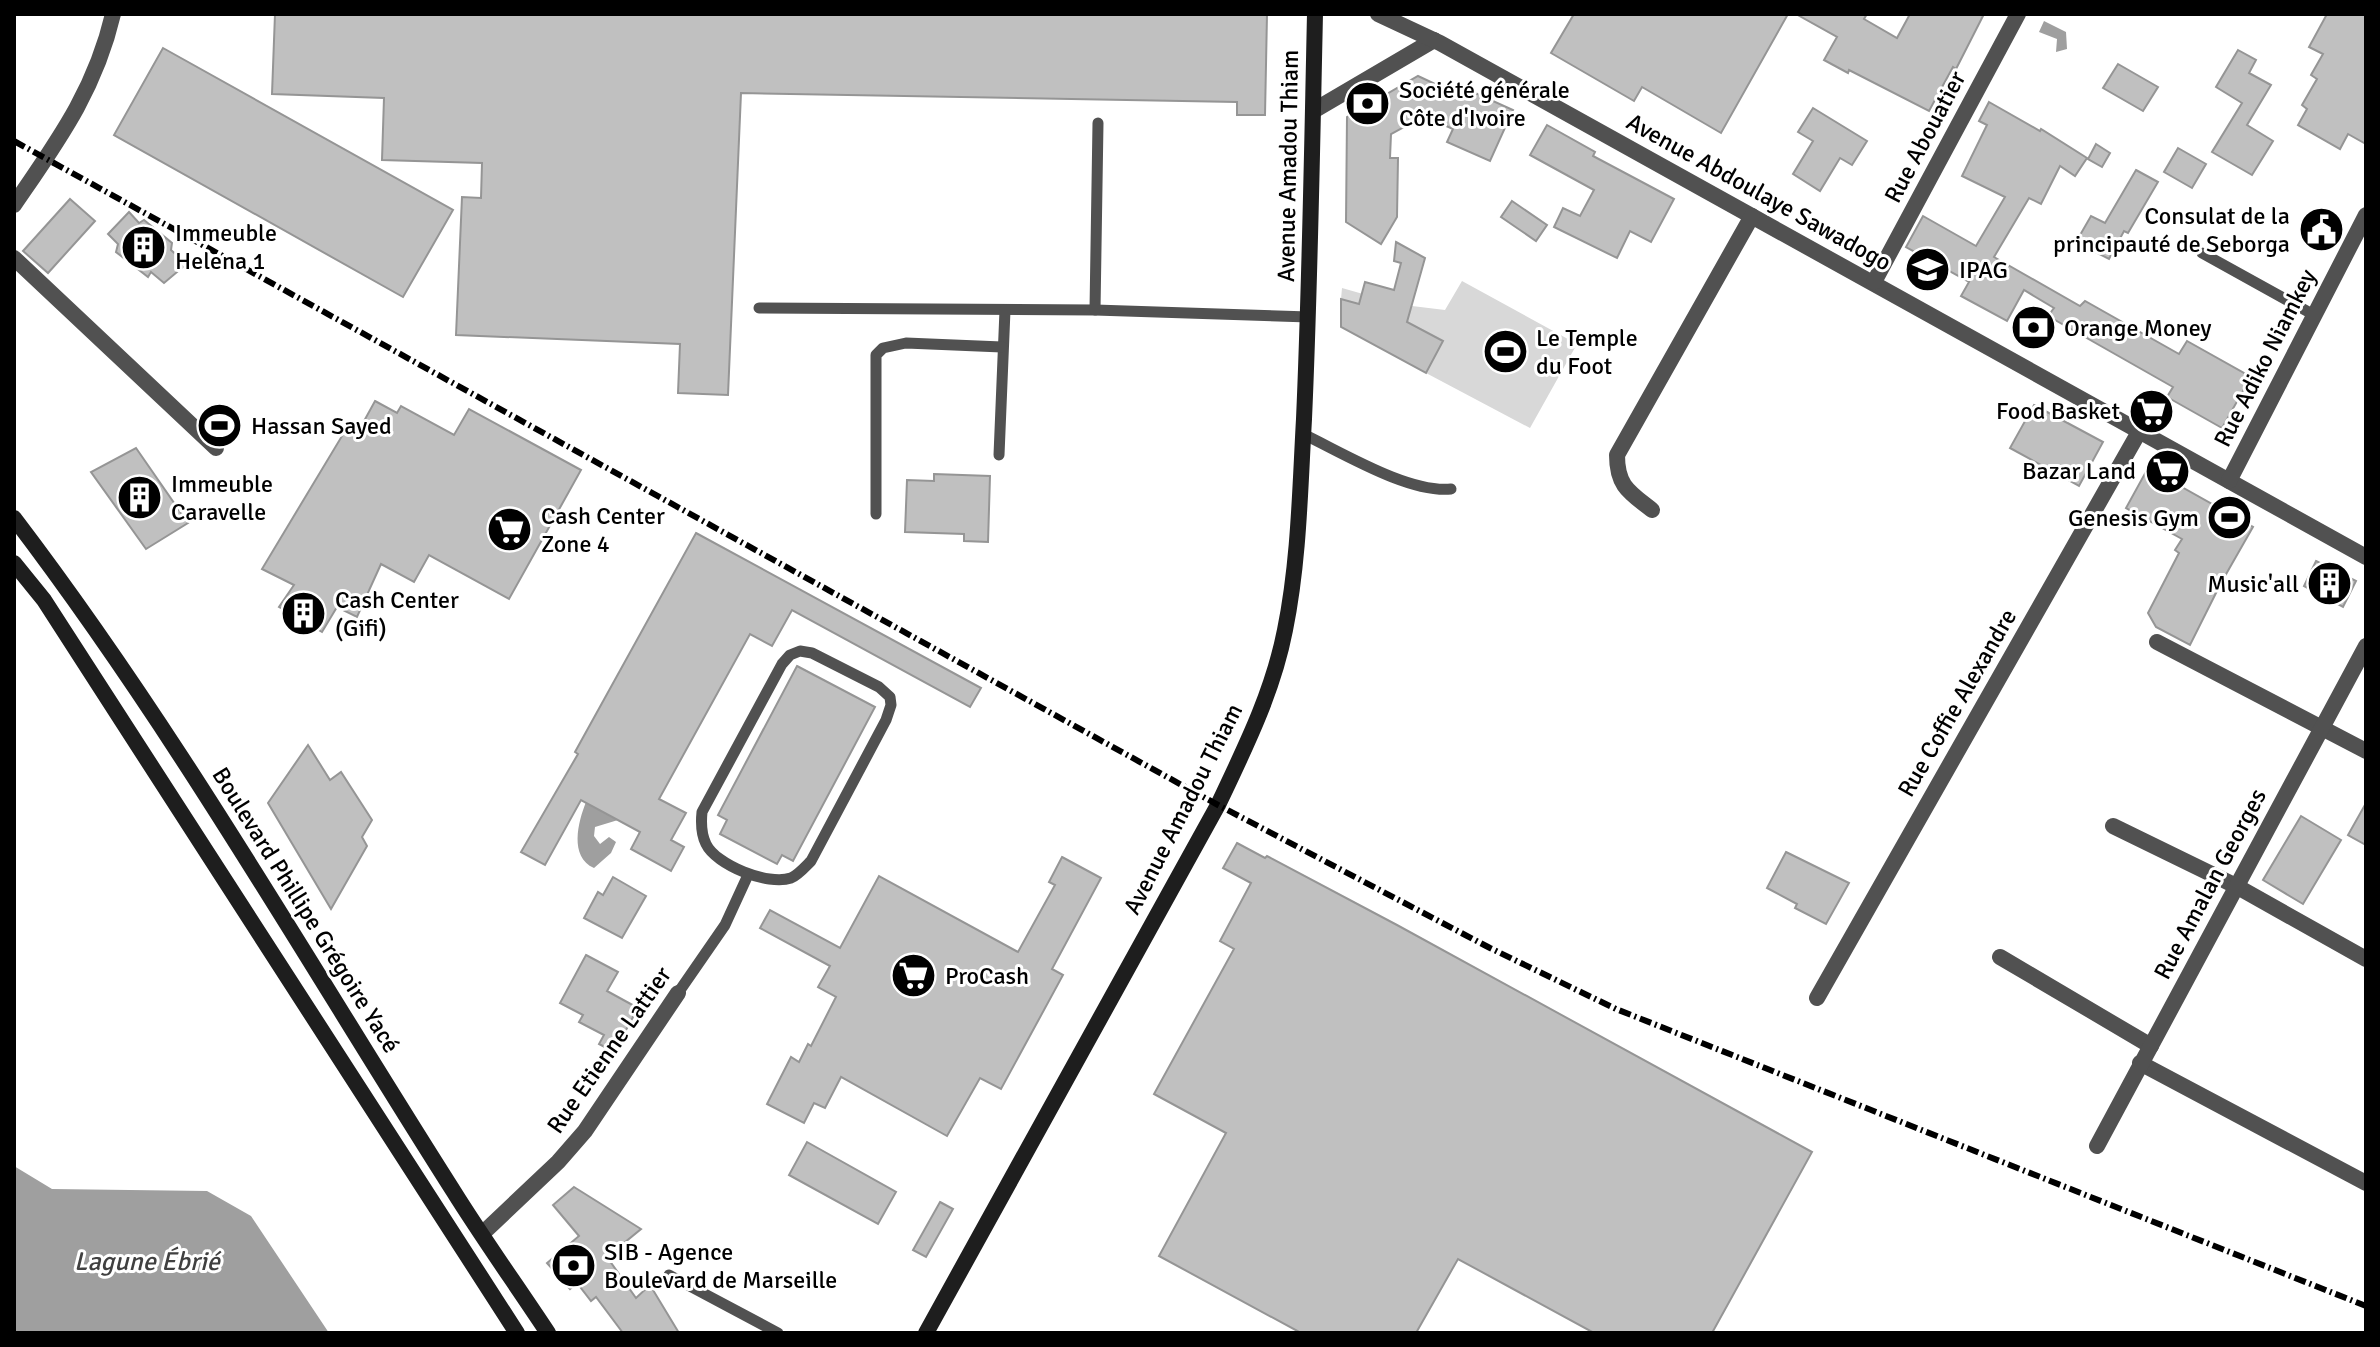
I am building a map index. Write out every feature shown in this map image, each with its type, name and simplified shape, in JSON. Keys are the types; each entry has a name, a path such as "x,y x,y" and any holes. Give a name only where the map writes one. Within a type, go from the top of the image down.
{"main road":[{"name":"Avenue Amadou Thiam","path":"926,1333 1218,805 1256,724 1285,630 1297,535 1309,317 1315,14"},
{"name":"Boulevard Phillipe Grégoire Yacé","path":"14,518 70,593 214,805 456,1196 548,1333"},
{"name":"Boulevard Phillipe Grégoire Yacé","path":"14,563 44,600 517,1333"}],"street":[{"path":"14,205 67,130 85,95 113,14"},
{"name":"Avenue Abdoulaye Sawadogo","path":"1378,14 1434,40 2366,557"},
{"name":"Rue Abouatier","path":"1874,282 2018,14"},
{"path":"1313,111 1434,40"},
{"name":"Rue Adiko Niamkey","path":"2229,481 2366,215"},
{"path":"1652,510 1622,485 1617,455 1752,216"},
{"path":"14,258 216,448"},
{"name":"Rue Coffie Alexandre","path":"1817,998 2139,432"},
{"path":"2157,642 2366,751"},
{"name":"Rue Amalan Georges","path":"2097,1146 2366,646"},
{"path":"2113,826 2236,886 2366,959"},
{"path":"2000,957 2151,1046"},
{"name":"Rue Etienne Lattier","path":"483,1233 558,1162 585,1131 678,993"},
{"path":"2140,1063 2366,1183"}],"lane":[{"path":"1095,310 1098,123"},
{"path":"2202,253 2314,315"},
{"path":"759,308 1095,310 1309,317"},
{"path":"999,455 1005,310"},
{"path":"876,514 876,355 883,348 906,343 1002,347"},
{"path":"1303,434 1412,485 1435,491 1451,489"},
{"path":"800,651 812,653 879,687 890,697 891,705 811,861 792,878 766,880 748,875 712,852 705,843 702,812 782,664 790,655 800,651"},
{"name":"Rue Etienne Lattier","path":"678,993 725,925 748,875"},
{"path":"669,1275 778,1333"}],"shaded area":[{"name":"Le Temple du Foot","path":"1462,281 1577,344 1530,428 1426,373 1442,340 1389,312 1341,299 1342,288 1391,302 1410,312 1412,306 1445,310"}],"water":[{"path":"2044,21 2066,32 2067,49 2056,52 2057,39 2039,32"},
{"path":"586,802 618,820 595,827 594,836 600,844 609,837 616,842 611,853 594,868 586,863 578,848 578,829"},
{"name":"Lagune Ébrié","path":"14,1166 52,1189 207,1191 251,1216 329,1333 14,1333"}],"building":[{"path":"275,14 1267,14 1265,115 1237,115 1237,102 741,93 728,395 678,393 680,344 456,335 462,197 481,198 482,163 382,160 384,98 272,94"},
{"path":"1574,14 1788,14 1721,133 1642,87 1634,101 1551,53"},
{"path":"1796,14 1867,14 1864,19 1897,38 1910,14 1984,14 1956,69 1953,67 1929,111 1824,60 1837,37"},
{"path":"2327,14 2366,14 2366,144 2348,134 2340,149 2298,125 2307,109 2302,105 2317,79 2311,75 2323,54 2309,47"},
{"path":"163,48 453,210 403,297 114,135"},
{"path":"2238,50 2256,60 2249,73 2271,85 2247,125 2273,141 2252,175 2212,152 2242,103 2216,87"},
{"path":"2118,64 2158,87 2143,111 2103,88"},
{"path":"1418,76 1467,99 1471,91 1513,110 1490,161 1447,142 1453,129 1424,116 1391,134 1390,158 1398,158 1397,217 1381,244 1346,222 1347,117"},
{"path":"1989,102 2087,158 2075,176 2060,166 2041,204 2029,198 1994,257 2080,306 2085,301 2179,354 2187,341 2251,377 2222,428 2167,397 2173,387 2048,316 2054,308 2024,290 2007,321 1961,296 1969,282 1906,247 1923,216 1976,246 2005,197 1962,176 1987,125 1979,121"},
{"path":"1813,108 1867,141 1852,165 1840,158 1820,191 1793,174 1813,141 1798,132"},
{"path":"1547,125 1595,152 1593,156 1674,199 1651,242 1630,231 1617,258 1554,227 1563,208 1580,216 1594,190 1530,155"},
{"path":"2096,144 2110,153 2102,167 2088,159"},
{"path":"2178,148 2206,164 2192,188 2164,172"},
{"path":"2136,170 2158,182 2109,259 2076,242 2091,216 2105,223"},
{"path":"70,199 95,221 48,273 23,251"},
{"path":"1512,201 1547,225 1536,241 1501,217"},
{"name":"Immeuble Helena 1","path":"129,212 139,223 144,220 172,243 171,250 180,258 178,262 183,267 164,283 151,272 148,277 116,252 118,244 108,234"},
{"path":"1396,242 1425,258 1407,322 1443,341 1426,373 1341,327 1341,299 1359,304 1365,282 1394,290 1401,263 1394,261"},
{"path":"375,401 397,413 401,406 454,435 469,409 581,470 509,599 429,555 414,582 381,564 357,617 337,607 322,632 279,607 294,585 262,569 348,426 358,432"},
{"path":"2034,405 2103,442 2079,486 2010,448"},
{"name":"Immeuble Caravelle","path":"136,448 188,523 146,549 91,472"},
{"path":"2148,468 2253,527 2190,645 2156,627 2148,613 2179,553 2175,550 2182,539 2126,508"},
{"path":"934,474 990,476 988,542 964,541 964,534 905,532 907,480 934,481"},
{"path":"696,533 981,688 970,707 792,610 772,646 750,634 659,799 686,813 671,840 684,847 671,871 631,849 640,832 581,800 545,865 521,852 578,754 575,752"},
{"name":"Music'all","path":"2316,561 2356,581 2343,607 2304,586"},
{"path":"797,666 875,707 793,861 782,855 777,864 720,834 727,820 718,815"},
{"path":"308,745 330,780 341,772 372,820 362,837 367,846 331,909 268,803"},
{"path":"2366,803 2366,845 2348,835"},
{"path":"2301,816 2341,840 2303,904 2263,880"},
{"path":"1237,843 1397,925 1812,1152 1712,1333 1594,1333 1458,1259 1416,1333 1301,1333 1159,1256 1226,1133 1154,1094 1234,949 1220,941 1251,883 1223,868"},
{"path":"1786,852 1849,883 1826,924 1795,908 1797,904 1767,888"},
{"path":"1062,857 1101,878 1052,969 1063,975 1001,1089 980,1078 947,1136 841,1077 825,1108 814,1103 804,1123 767,1104 791,1057 799,1062 808,1044 811,1046 836,997 818,987 830,966 760,928 770,910 840,948 879,876 1018,952 1055,885 1049,882"},
{"path":"613,877 646,896 622,938 584,918 598,892 603,895"},
{"path":"586,955 618,972 607,991 638,1008 614,1052 599,1044 604,1035 579,1022 583,1015 560,1003"},
{"path":"807,1142 896,1192 878,1224 789,1175"},
{"path":"574,1187 641,1229 607,1257 636,1298 650,1285 679,1333 623,1333 596,1297 591,1301 577,1283 570,1289 547,1263 579,1236 553,1205"},
{"path":"940,1202 953,1209 926,1257 913,1250"}],"railway":[{"path":"14,141 1218,805 1490,948 1616,1009 2366,1306"}],"place":[{"name":"Société générale Côte d'Ivoire","path":"1368,104"},
{"name":"Consulat de la principauté de Seborga","path":"2321,230"},
{"name":"Immeuble Helena 1","path":"144,247"},
{"name":"IPAG","path":"1928,270"},
{"name":"Orange Money","path":"2033,328"},
{"name":"Le Temple du Foot","path":"1505,352"},
{"name":"Food Basket","path":"2151,411"},
{"name":"Hassan Sayed","path":"220,426"},
{"name":"Bazar Land","path":"2167,471"},
{"name":"Immeuble Caravelle","path":"140,498"},
{"name":"Genesis Gym","path":"2230,518"},
{"name":"Cash Center Zone 4","path":"510,530"},
{"name":"Music'all","path":"2330,584"},
{"name":"Cash Center (Gifi)","path":"304,614"},
{"name":"ProCash","path":"914,976"},
{"name":"SIB - Agence Boulevard de Marseille","path":"573,1266"}]}
